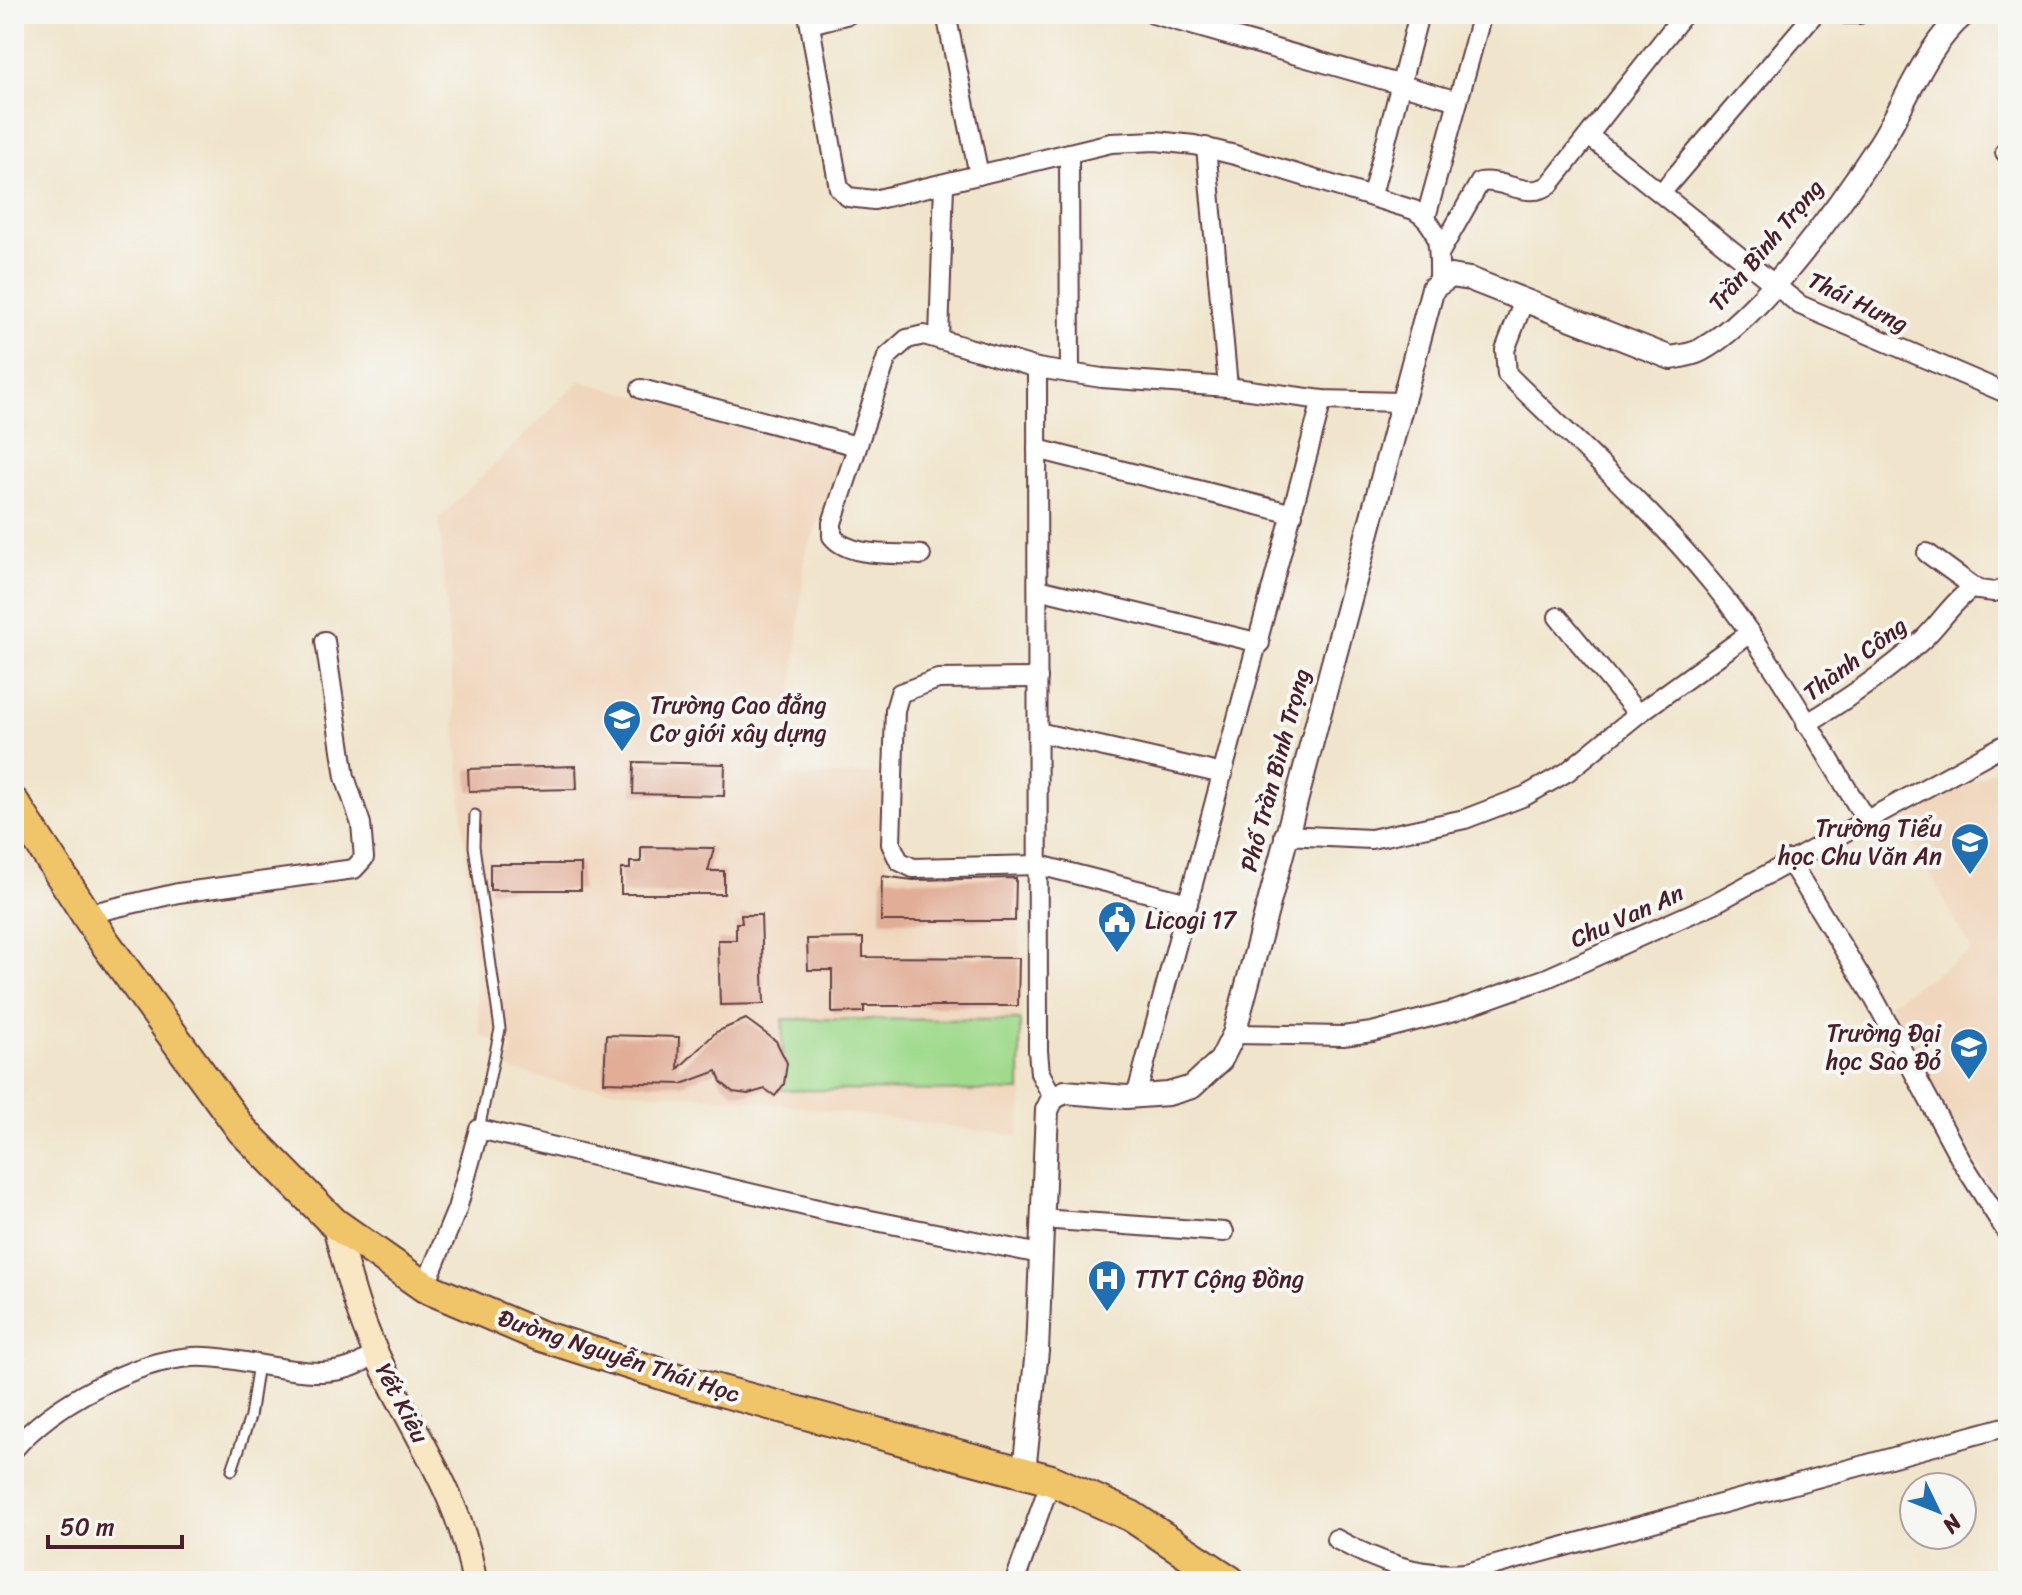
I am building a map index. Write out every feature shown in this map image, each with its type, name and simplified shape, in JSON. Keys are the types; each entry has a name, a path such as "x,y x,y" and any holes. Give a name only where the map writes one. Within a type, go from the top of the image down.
{"highway":[{"name":"Đường Nguyễn Thái Học","path":"14,803 103,940 242,1130 334,1223 425,1287 538,1335 684,1381 1038,1476 1131,1516 1230,1581"}],"main road":[{"name":"Yết Kiêu","path":"334,1223 356,1303 375,1352 437,1470 457,1516 474,1581"}],"street":[{"path":"849,14 809,19 839,188 848,197 874,200 1111,143 1156,141 1206,147 1372,195 1426,217 1436,231 1439,281"},
{"path":"946,14 979,175"},
{"path":"1153,14 1458,101"},
{"path":"1372,195 1419,14"},
{"path":"1426,217 1482,14"},
{"path":"1439,254 1480,182 1543,190 1684,14"},
{"path":"1661,193 1814,14"},
{"path":"1846,14 1859,14"},
{"name":"Trần Bình Trọng","path":"1439,281 1451,276 1470,279 1671,358 1698,352 1727,333 1812,238 1872,154 1938,44 1964,14"},
{"name":"Thái Hưng","path":"1589,136 1800,305 2008,394"},
{"path":"1206,147 1228,387"},
{"path":"1069,153 1070,373"},
{"path":"939,338 944,184"},
{"name":"Phố Trần Bình Trọng","path":"1053,1098 1065,1092 1136,1097 1192,1087 1221,1060 1234,1034 1284,835 1427,304 1439,281"},
{"path":"1524,300 1505,350 1507,374 1665,529 1750,633 1866,820"},
{"path":"921,555 860,551 838,544 832,536 857,446 887,357 907,339 924,335 939,338 1037,368 1070,373 1228,387 1322,400 1401,402"},
{"path":"1015,1581 1038,1476 1037,1351 1041,1219 1047,1110 1053,1098 1040,1073 1038,1051 1037,368"},
{"path":"641,389 857,446"},
{"path":"1136,1097 1260,643 1322,400"},
{"path":"1037,449 1293,514"},
{"path":"1927,553 1978,590 2008,588"},
{"path":"1038,589 1260,643"},
{"name":"Thành Công","path":"1806,724 1861,690 1922,641 1960,597 1971,589 1978,590"},
{"path":"1558,617 1638,714"},
{"path":"1284,835 1371,839 1465,819 1545,786 1750,633"},
{"path":"88,914 178,893 354,869 364,858 361,824 345,777 325,641"},
{"path":"1038,678 938,679 900,693 895,710 891,844 899,861 913,868 1039,865 1188,903"},
{"path":"1038,732 1223,774"},
{"name":"Chu Van An","path":"1234,1034 1343,1036 1372,1032 1454,1011 1547,978 1713,904 2008,743"},
{"path":"1789,860 1875,1000 1961,1160 2008,1234"},
{"path":"425,1287 457,1209 479,1129 826,1211 1040,1254"},
{"path":"1041,1219 1224,1232"},
{"path":"14,1449 38,1426 81,1395 149,1366 191,1357 229,1357 340,1373 362,1366 375,1352"},
{"path":"1336,1539 1396,1566 1444,1576 1466,1573 2008,1426"}],"lane":[{"path":"475,815 474,846 500,1029 479,1129"},
{"path":"232,1470 250,1417 258,1363"}],"shaded area":[{"name":"Trường Cao đẳng Cơ giới xây dựng","path":"580,381 848,452 805,554 786,776 890,774 886,872 1018,873 1024,1091 1018,1136 757,1101 572,1086 507,1069 513,1046 480,1036 439,518"},
{"path":"2008,762 2008,1211 1973,1158 1888,1003 1972,951 1901,821"}],"green space":[{"path":"783,1019 1020,1020 1020,1091 782,1090"}],"building":[{"path":"634,762 725,764 724,796 633,794"},
{"path":"576,766 577,789 469,791 468,769"},
{"path":"641,847 714,848 708,871 724,871 724,894 621,894 621,869 630,869 630,862 641,862"},
{"path":"490,864 581,864 581,890 490,890"},
{"path":"882,876 913,880 1016,878 1015,921 881,921"},
{"path":"741,915 761,915 764,1004 720,1005 718,940 736,940 736,923 742,923"},
{"path":"863,938 863,957 1019,958 1018,1006 864,1006 864,1012 832,1013 832,970 808,970 807,939"},
{"path":"746,1019 776,1041 787,1063 784,1084 775,1096 765,1089 748,1094 733,1092 721,1082 717,1071 682,1084 604,1082 606,1035 679,1037 678,1069 716,1032"}],"place":[{"name":"Trường Cao đẳng Cơ giới xây dựng","path":"622,753"},
{"name":"Trường Tiểu học Chu Văn An","path":"1970,876"},
{"name":"Licogi 17","path":"1117,954"},
{"name":"Trường Đại học Sao Đỏ","path":"1969,1081"},
{"name":"TTYT Cộng Đồng","path":"1107,1313"}]}
